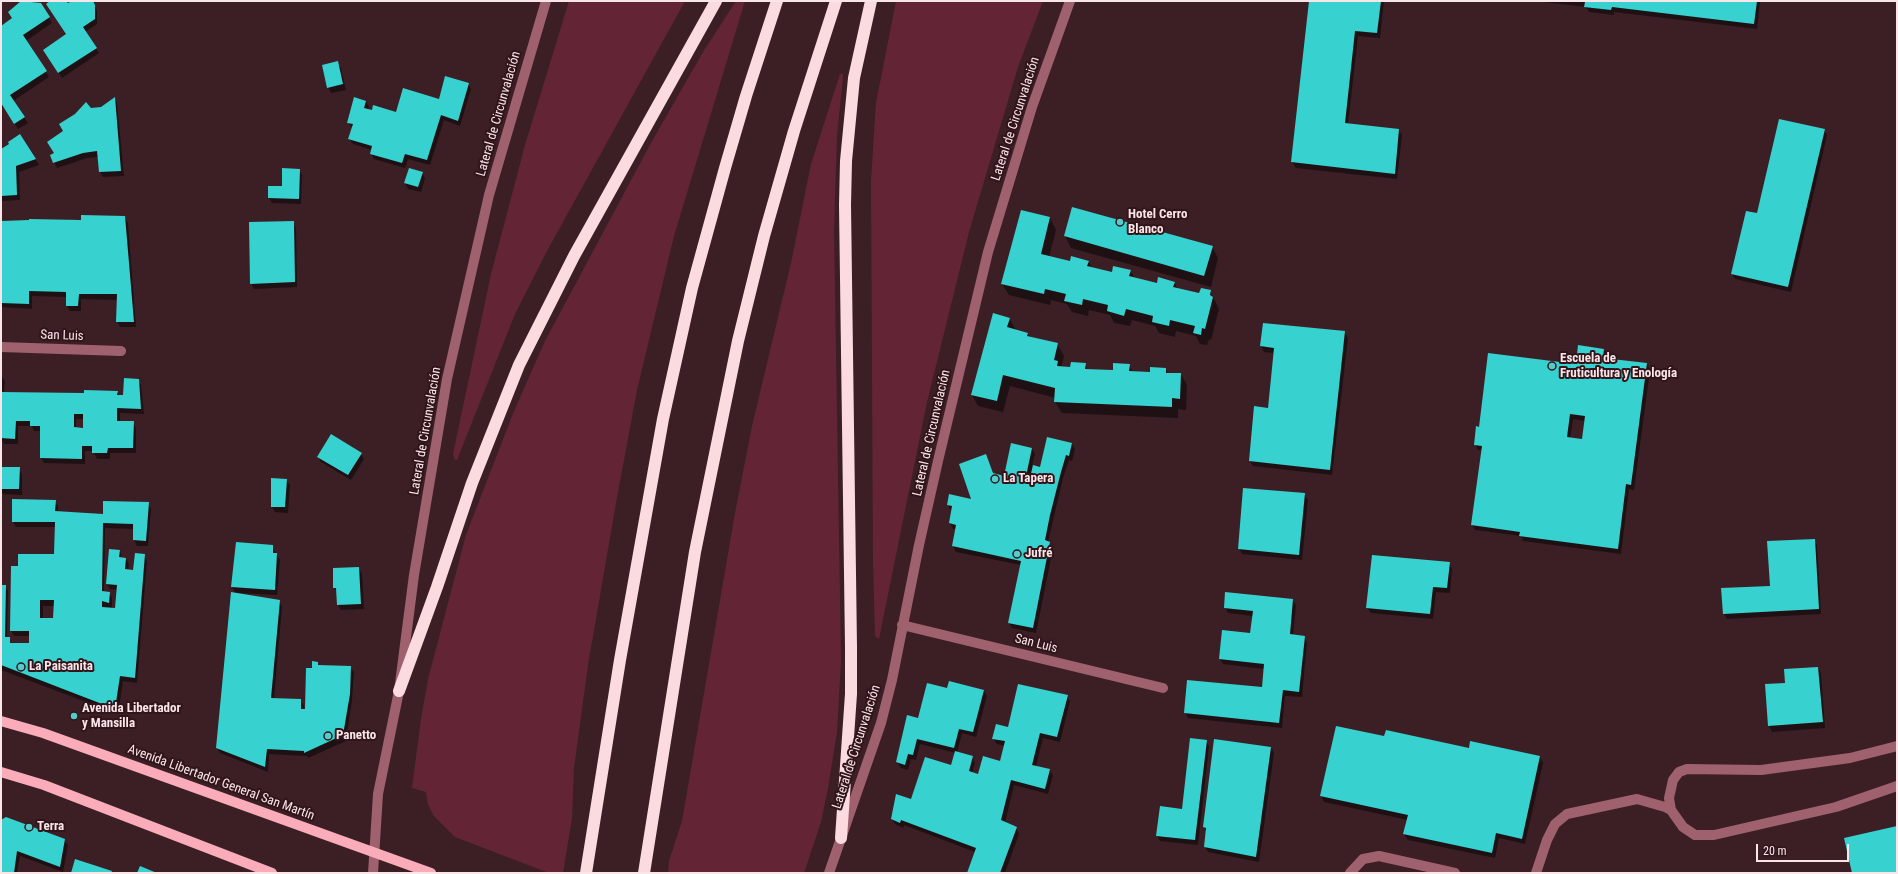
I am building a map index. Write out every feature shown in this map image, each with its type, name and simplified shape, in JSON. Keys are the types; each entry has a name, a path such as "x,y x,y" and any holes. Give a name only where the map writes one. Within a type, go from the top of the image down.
{"highway":[{"path":"399,691 437,587 472,483 519,365 574,256 716,1"},
{"path":"586,873 620,660 663,419 692,288 724,168 777,1"},
{"path":"644,873 695,552 736,348 762,243 792,138 836,1"},
{"path":"841,838 850,694 851,647 845,205 846,161 854,78 871,1"}],"main road":[{"name":"Avenida Libertador General San Martín","path":"1,721 43,733 432,873"},
{"path":"3,773 44,785 272,873"}],"street":[{"name":"Lateral de Circunvalación","path":"373,873 378,794 399,691 414,575 447,379 491,188 546,1"},
{"name":"Lateral de Circunvalación","path":"829,873 881,723 892,680 902,625 938,461 988,252 1032,107 1070,1"},
{"name":"San Luis","path":"1,347 122,350"},
{"name":"San Luis","path":"902,625 1163,688"},
{"path":"1897,746 1850,758 1761,770 1687,769 1679,772 1672,780 1668,798 1671,810 1683,827 1695,835 1714,836 1836,807 1897,786"},
{"path":"1536,873 1545,846 1555,824 1567,814 1637,800 1671,810"},
{"path":"1350,873 1363,859 1379,856 1455,873"}],"shaded area":[{"path":"569,1 685,1 547,251 515,314 457,460 455,460 453,454 491,274 525,145"},
{"path":"736,1 745,1 674,236 637,390 588,665 574,768 572,818 563,873 549,873 455,837 433,815 428,804 426,792 412,788 428,679 466,535 514,411 545,341 651,143 703,52"},
{"path":"896,1 1043,1 1018,67 969,232 927,402 879,639 875,636 873,561 871,181 876,103"},
{"path":"840,74 843,74 843,77 837,135 834,231 841,661 837,732 821,822 804,873 668,873 669,861 682,821 735,513 752,426 791,263 811,164"}],"building":[{"path":"21,1 41,3 50,17 23,35 47,71 10,95 25,117 14,124 1,103 1,26 12,18 8,12"},
{"path":"50,1 66,1 68,3 72,1 93,1 95,5 95,19 83,27 97,48 58,73 43,50 66,34 46,4"},
{"path":"1309,1 1381,1 1377,33 1355,31 1345,123 1399,129 1395,174 1291,162"},
{"path":"1582,1 1757,1 1754,24 1612,7 1611,10 1584,7 1585,2"},
{"path":"338,61 343,84 327,88 322,65"},
{"path":"445,76 469,83 458,121 441,115 427,160 405,154 402,163 370,154 372,146 348,139 353,124 347,123 354,97 366,101 364,108 372,110 373,105 396,112 403,88 439,99"},
{"path":"115,97 121,171 99,172 97,151 83,153 53,163 50,155 54,153 47,142 63,131 59,124 75,114 86,102 91,108 101,107"},
{"path":"1779,119 1825,129 1788,287 1731,274 1746,211 1757,213"},
{"path":"20,134 36,159 16,166 17,195 1,196 1,149"},
{"path":"282,168 300,169 299,199 268,198 268,186 282,186"},
{"path":"409,168 423,172 418,187 404,183"},
{"path":"1072,207 1213,246 1204,276 1064,236"},
{"path":"1021,210 1050,217 1041,254 1070,261 1071,256 1089,261 1087,266 1112,272 1113,266 1131,270 1129,276 1157,283 1158,277 1175,282 1173,287 1199,293 1201,288 1211,290 1210,295 1213,297 1205,329 1202,328 1201,335 1193,333 1195,326 1170,320 1169,326 1152,322 1153,316 1126,309 1124,316 1107,311 1108,305 1083,299 1082,305 1064,301 1066,294 1045,289 1044,294 1001,284"},
{"path":"81,215 125,216 134,322 116,322 117,294 79,294 78,306 66,306 66,292 29,291 29,304 1,303 1,221 29,219 81,220"},
{"path":"294,221 295,282 250,284 249,222"},
{"path":"993,313 1010,318 1007,327 1028,333 1027,336 1058,343 1054,360 1058,361 1057,366 1070,367 1071,362 1086,363 1085,369 1113,370 1113,363 1130,364 1129,371 1150,372 1150,367 1166,368 1166,373 1181,373 1180,399 1172,398 1172,407 1054,402 1055,388 1003,375 997,401 971,395"},
{"path":"1263,323 1345,331 1330,470 1249,461 1254,406 1268,408 1274,348 1260,346"},
{"path":"1578,345 1604,349 1603,358 1647,363 1631,485 1626,484 1618,549 1519,536 1520,532 1471,525 1482,446 1474,445 1476,426 1479,427 1488,353 1576,364","holes":["1570,414 1585,416 1582,439 1567,437"]},
{"path":"124,378 139,379 141,409 117,408 117,421 134,421 133,448 108,448 107,453 92,453 92,446 82,446 82,459 40,458 40,426 30,426 30,421 16,421 15,439 1,438 1,392 84,393 84,390 118,391 117,395 123,395","holes":["74,414 83,414 83,428 74,427"]},
{"path":"331,434 362,453 348,475 317,457"},
{"path":"1047,437 1072,443 1069,456 1066,455 1050,515 1045,540 1050,542 1033,628 1008,623 1021,561 952,546 956,525 949,523 952,506 947,505 949,494 971,499 959,464 986,454 993,473 1004,476 1011,443 1032,448 1025,481 1029,482 1033,465 1040,467"},
{"path":"1,467 20,467 19,489 1,489"},
{"path":"271,478 287,479 285,507 271,507"},
{"path":"1243,488 1305,493 1299,555 1238,549"},
{"path":"12,499 56,500 55,511 103,514 103,501 149,502 146,541 133,540 133,524 103,523 102,591 110,592 109,603 102,601 102,607 115,608 117,585 106,584 109,549 120,550 119,557 126,558 125,569 133,570 135,553 145,554 135,678 120,676 115,709 1,665 1,585 6,585 5,637 10,637 10,643 29,643 29,631 10,631 11,566 18,566 18,554 54,554 55,522 12,522","holes":["40,600 54,600 53,618 40,618"]},
{"path":"1815,539 1819,609 1723,614 1721,588 1770,586 1767,541"},
{"path":"236,542 273,545 273,553 277,553 275,590 231,587"},
{"path":"1372,555 1450,562 1447,588 1433,587 1430,614 1366,608"},
{"path":"359,567 361,604 337,605 336,588 333,588 333,568"},
{"path":"231,592 280,600 271,698 301,699 301,709 305,709 306,668 312,668 312,661 318,662 318,665 351,666 350,694 343,735 304,753 304,751 267,749 265,767 216,748"},
{"path":"1225,592 1293,599 1290,634 1305,636 1299,692 1283,690 1279,723 1184,713 1187,680 1262,687 1264,664 1219,659 1222,630 1250,633 1253,611 1224,608"},
{"path":"1818,667 1823,722 1768,726 1765,684 1785,683 1784,669"},
{"path":"949,681 984,690 973,732 959,729 954,748 917,739 913,755 908,754 905,765 896,762 907,715 918,718 927,683 947,688"},
{"path":"1018,684 1068,695 1057,737 1040,733 1032,765 1050,769 1045,789 1011,780 1001,820 1017,827 1000,873 967,873 976,848 901,820 900,823 891,819 896,794 911,799 925,757 951,765 955,751 973,756 969,771 978,774 983,756 1000,761 1005,741 992,739 996,724 1008,727"},
{"path":"1336,726 1384,736 1386,730 1469,748 1470,741 1540,756 1522,839 1496,833 1492,853 1403,834 1408,815 1320,796"},
{"path":"1190,738 1207,740 1195,840 1156,836 1160,806 1182,809"},
{"path":"1214,739 1271,747 1256,857 1204,847 1206,828 1203,827"},
{"path":"6,817 65,839 60,867 17,851 14,873 1,873 1,820"},
{"path":"1897,826 1897,873 1852,873 1844,838"},
{"path":"75,859 112,871 111,873 71,873"},
{"path":"140,866 157,873 137,873"}],"place":[{"name":"Hotel Cerro Blanco","path":"1120,222"},
{"name":"Escuela de Fruticultura y Enología","path":"1552,366"},
{"name":"La Tapera","path":"995,479"},
{"name":"Jufré","path":"1017,554"},
{"name":"La Paisanita","path":"21,667"},
{"name":"Avenida Libertador y Mansilla","path":"74,716"},
{"name":"Panetto","path":"328,736"},
{"name":"Terra","path":"29,827"}]}
